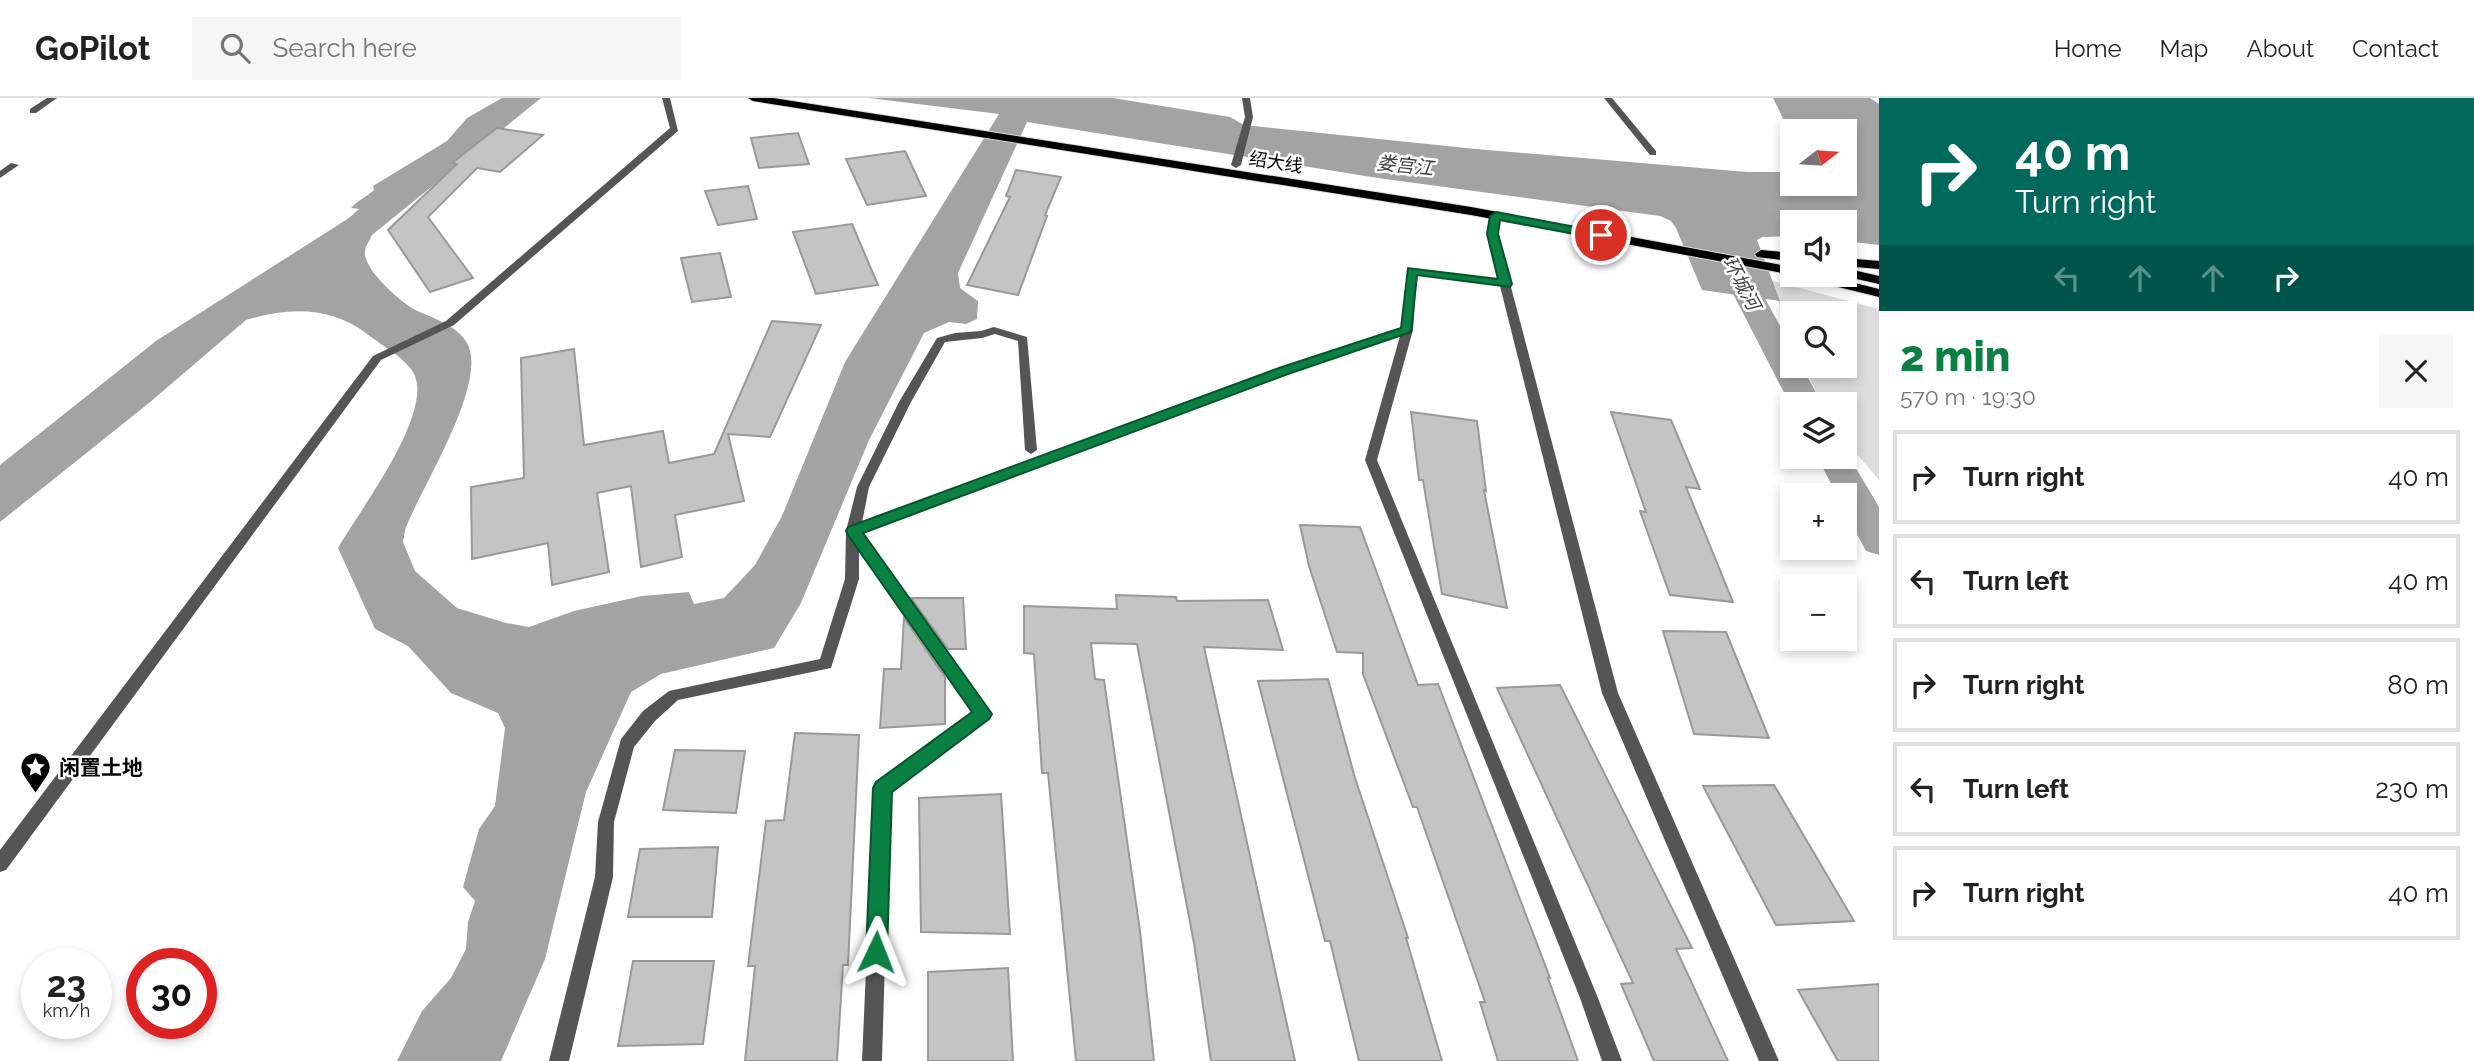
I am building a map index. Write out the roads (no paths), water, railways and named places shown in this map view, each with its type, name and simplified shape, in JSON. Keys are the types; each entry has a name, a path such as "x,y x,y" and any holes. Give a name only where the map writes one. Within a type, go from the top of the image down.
{"main road":[{"name":"绍大线","path":"754,98 979,128"},
{"name":"绍大线","path":"804,98 1771,261 1780,265"},
{"name":"绍大线","path":"1025,136 1237,160 1679,246"},
{"path":"1771,261 1780,260"},
{"path":"1857,263 1879,265"},
{"path":"1857,275 1879,280"},
{"path":"1855,287 1879,293"}],"street":[{"path":"33,111 53,98"},
{"path":"0,864 377,358 450,323 675,129 666,98"},
{"path":"1237,160 1249,117 1246,98"},
{"path":"1608,98 1653,153"},
{"path":"0,175 14,165"},
{"path":"1496,216 1492,234 1610,693 1769,1061"},
{"path":"1506,284 1412,270 1407,330 1371,460 1589,998 1612,1061"},
{"path":"559,1061 604,877 606,822 627,744 649,716 674,695 826,664 852,579 853,531 863,487 905,401 938,345 949,337 981,336 994,330 1023,339 1031,450"},
{"path":"853,531 1284,371 1407,330"},
{"path":"853,531 983,714 883,788 872,1061"}],"water":[{"name":"娄宫江","path":"502,98 541,98 372,235 365,250 365,257 381,282 410,307 457,331 468,345 471,363 460,411 405,530 403,542 415,571 457,608 529,627 574,611 642,596 689,592 694,604 724,598 755,565 782,516 845,362 999,114 869,98 1113,98 1230,117 1244,125 1476,149 1747,172 1780,172 1780,196 1857,196 1857,119 1783,119 1773,98 1870,98 1879,104 1879,245 1857,242 1857,210 1780,210 1780,236 1764,236 1757,240 1780,301 1702,290 1676,228 1671,221 1660,216 1378,178 1027,122 958,273 960,288 978,301 977,319 966,324 949,322 924,333 869,440 801,603 774,648 661,674 631,692 586,792 545,959 501,1061 397,1061 422,1011 451,978 466,949 468,922 475,901 463,887 479,829 495,806 505,728 498,713 451,693 408,646 375,629 338,548 390,464 413,415 417,394 412,370 387,348 339,318 293,311 262,316 246,320 149,403 0,522 0,465 156,341 349,218 359,209 351,208 374,190 373,186 447,141 467,118"}],"waterway":[{"name":"环城河","path":"1780,228 1714,230 1800,392"},
{"name":"环城河","path":"1840,469 1879,541"}],"place":[{"name":"闲置土地","path":"36,794"}]}
